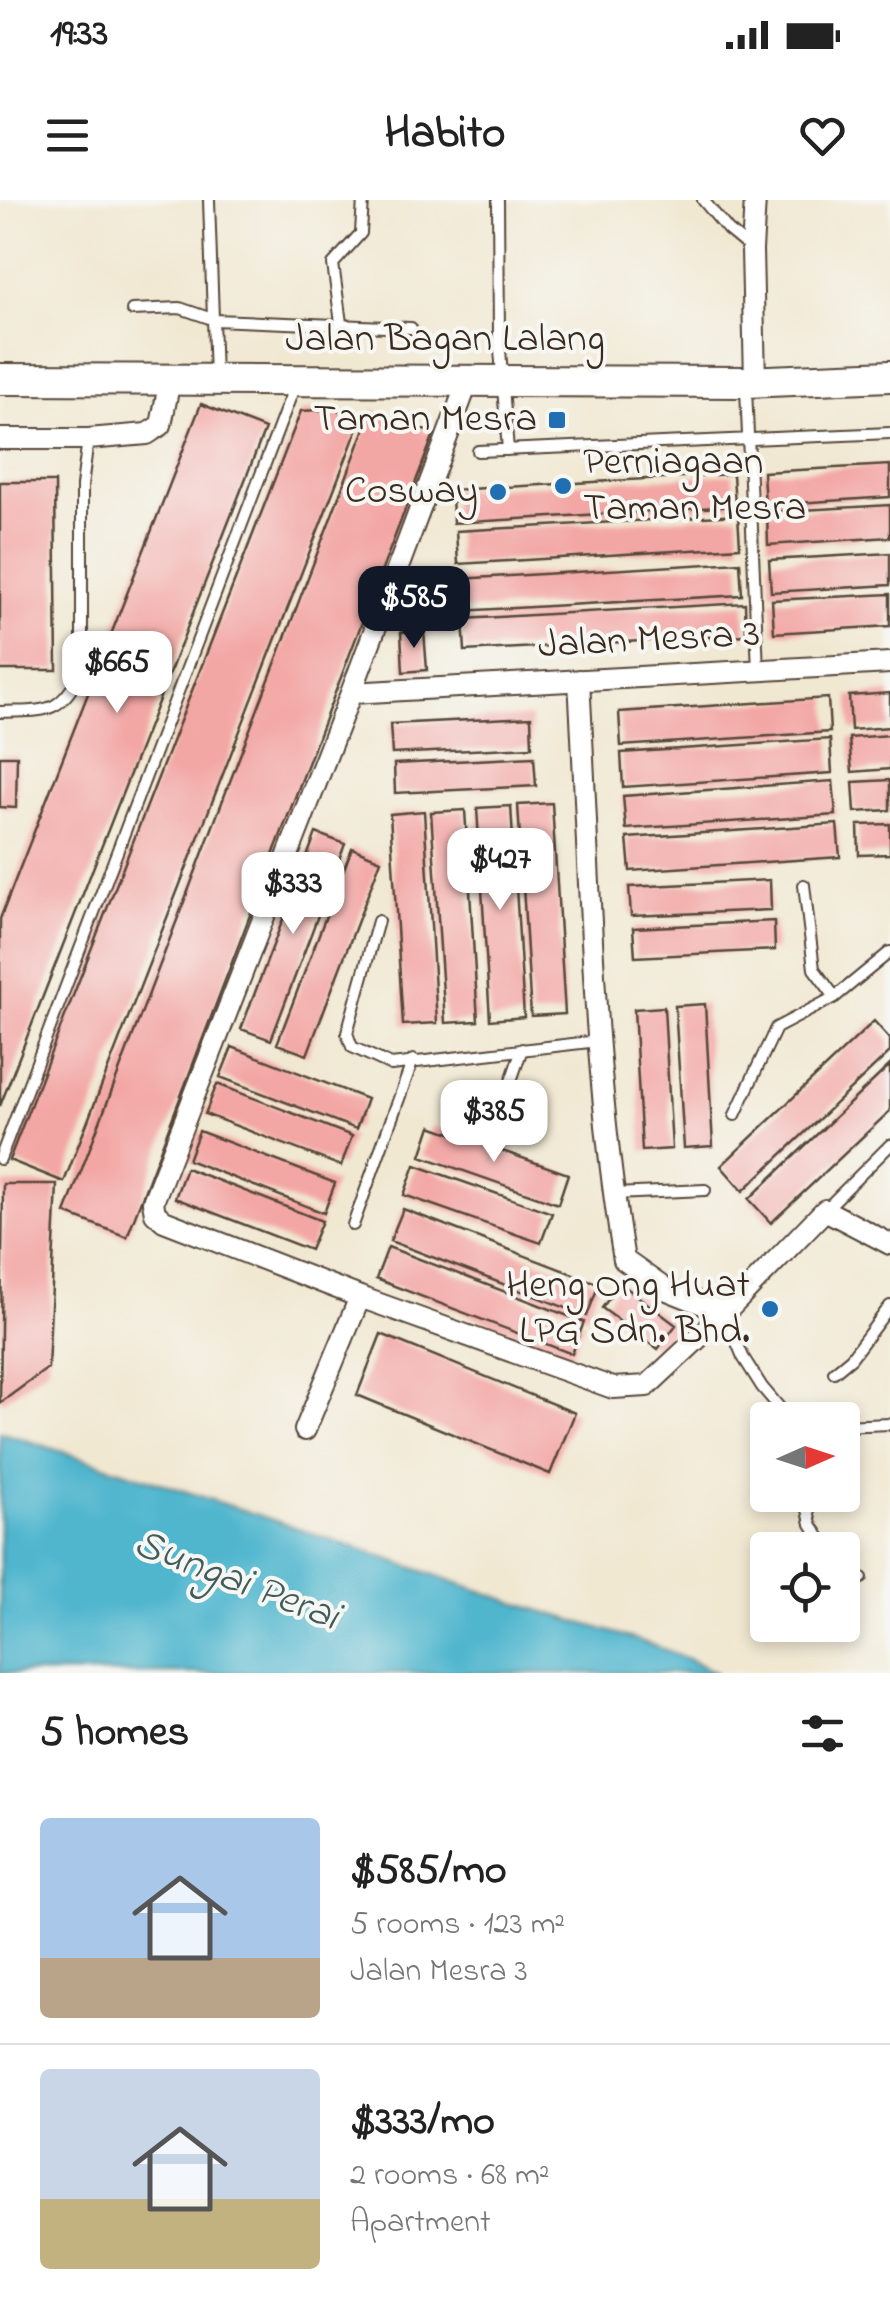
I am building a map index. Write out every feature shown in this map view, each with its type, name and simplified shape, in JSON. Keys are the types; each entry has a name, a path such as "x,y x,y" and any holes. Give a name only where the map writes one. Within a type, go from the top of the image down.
{"main road":[{"name":"Jalan Bagan Lalang","path":"0,380 751,381 890,376"}],"street":[{"path":"751,381 755,200"},
{"path":"0,440 147,434 161,425 170,380"},
{"path":"468,381 352,693 153,1202 155,1213 164,1221 360,1297 613,1388 647,1386 825,1210 890,1244"},
{"name":"Jalan Mesra 3","path":"352,693 890,663"},
{"path":"578,680 599,1041 613,1194 624,1260 665,1289 725,1313"},
{"path":"305,1430 360,1297"}],"lane":[{"path":"208,200 215,379"},
{"path":"341,323 333,264 361,233 363,200"},
{"path":"498,200 500,337 508,450"},
{"path":"703,200 728,230 752,250"},
{"path":"132,310 180,308 215,320 411,328"},
{"path":"0,1159 297,379"},
{"path":"751,381 748,440 758,670"},
{"path":"478,451 890,432"},
{"path":"0,712 55,709 70,695 82,670 82,486 88,439"},
{"path":"804,885 814,969 835,996"},
{"path":"378,921 348,1033 352,1046 390,1064 599,1041"},
{"path":"735,1116 776,1028 835,996 890,952"},
{"path":"499,1116 522,1049"},
{"path":"352,1226 413,1060"},
{"path":"825,1210 890,1145"},
{"path":"613,1194 705,1190"},
{"path":"834,1372 851,1358 890,1306"},
{"path":"725,1313 744,1357 774,1402"},
{"path":"860,1425 890,1424"}],"water":[{"name":"Sungai Perai","path":"0,1432 640,1641 716,1673 0,1673"}],"building":[{"path":"201,404 265,429 0,1106 0,919"},
{"path":"336,409 361,420 64,1182 9,1160 301,411"},
{"path":"372,410 434,434 127,1237 65,1213"},
{"path":"890,465 890,497 765,505 763,472"},
{"path":"733,474 735,506 453,523 452,490"},
{"path":"0,482 55,482 57,670 0,670"},
{"path":"890,505 890,537 768,545 767,512"},
{"path":"738,515 740,547 458,564 456,531"},
{"path":"890,553 890,585 771,592 769,560"},
{"path":"740,562 742,595 460,611 458,579"},
{"path":"890,594 890,626 774,633 772,600"},
{"path":"745,603 746,635 465,651 463,619"},
{"path":"424,631 427,670 403,672 401,632"},
{"path":"890,693 890,727 851,730 849,696"},
{"path":"828,698 830,732 621,746 619,712"},
{"path":"531,717 532,747 392,754 390,724"},
{"path":"890,735 890,769 852,772 849,738"},
{"path":"830,739 832,773 623,787 621,753"},
{"path":"0,756 17,756 16,808 0,807"},
{"path":"534,757 536,786 395,793 394,764"},
{"path":"890,780 890,810 855,812 853,782"},
{"path":"833,781 836,815 626,829 623,796"},
{"path":"552,803 565,1014 531,1016 518,805"},
{"path":"511,806 524,1017 490,1020 477,808"},
{"path":"465,810 478,1021 445,1023 431,812"},
{"path":"424,811 437,1023 403,1025 390,814"},
{"path":"837,824 840,857 630,871 627,838"},
{"path":"890,824 890,854 859,855 858,825"},
{"path":"316,833 345,844 271,1040 241,1029"},
{"path":"352,848 381,860 307,1055 277,1044"},
{"path":"770,880 771,910 631,916 629,887"},
{"path":"774,921 775,950 635,957 633,928"},
{"path":"705,1004 713,1146 684,1148 675,1006"},
{"path":"664,1007 672,1149 642,1151 634,1009"},
{"path":"874,1021 890,1039 890,1052 743,1191 721,1166"},
{"path":"232,1047 367,1099 356,1129 220,1077"},
{"path":"890,1065 890,1111 771,1223 749,1199"},
{"path":"217,1084 352,1136 341,1166 205,1114"},
{"path":"431,1126 568,1174 558,1204 421,1156"},
{"path":"199,1131 335,1183 324,1213 188,1160"},
{"path":"415,1165 552,1213 541,1243 404,1195"},
{"path":"186,1168 322,1221 310,1250 175,1198"},
{"path":"3,1184 57,1184 48,1368 0,1403"},
{"path":"403,1209 599,1284 587,1316 390,1241"},
{"path":"388,1247 584,1322 572,1354 376,1279"},
{"path":"620,1283 676,1325 658,1349 602,1308"},
{"path":"381,1334 575,1413 550,1474 357,1395"}],"place":[{"name":"Taman Mesra","path":"557,420"},
{"name":"Perniagaan Taman Mesra","path":"563,486"},
{"name":"Cosway","path":"498,492"},
{"name":"Heng Ong Huat LPG Sdn. Bhd.","path":"770,1309"}]}
